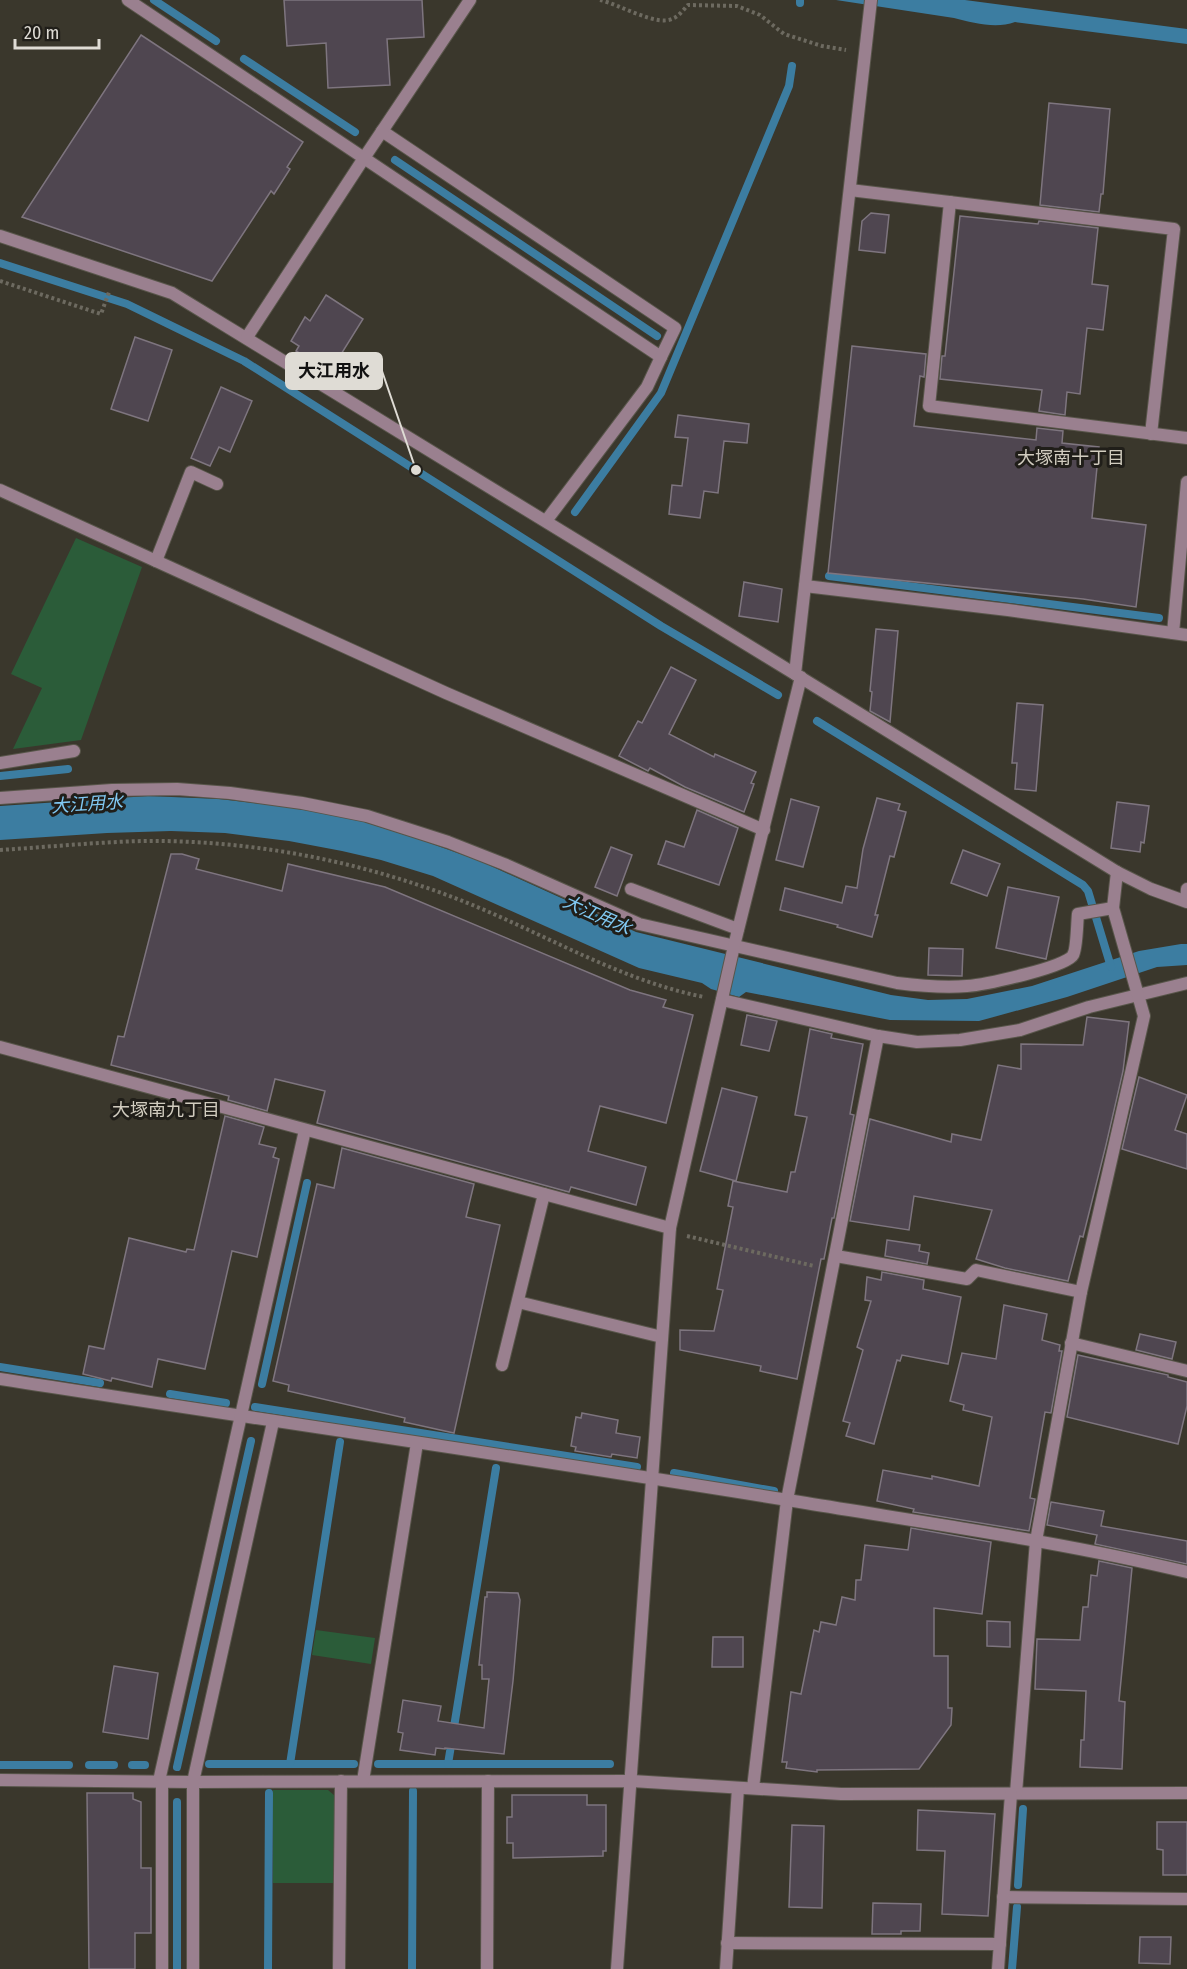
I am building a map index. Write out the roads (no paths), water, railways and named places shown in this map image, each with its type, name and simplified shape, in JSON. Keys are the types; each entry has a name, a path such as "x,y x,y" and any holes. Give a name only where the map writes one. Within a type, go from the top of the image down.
{"street":[{"path":"128,0 661,357"},
{"path":"247,337 470,0"},
{"path":"617,1969 670,1228 733,949 764,830 798,675 805,586 871,0"},
{"path":"382,131 675,328 647,387 546,521"},
{"path":"849,190 1174,229 1151,434"},
{"path":"950,202 929,406 1187,438"},
{"path":"0,236 172,293 1117,872 1151,890 1187,897"},
{"path":"156,561 191,472 217,484"},
{"path":"1173,633 1187,482"},
{"path":"2,495 156,561 446,693 764,830"},
{"path":"805,586 1187,634"},
{"path":"0,763 74,751"},
{"path":"0,798 112,790 177,789 230,793 302,803 356,814 448,842 504,864 639,924 733,949 897,983 930,987 968,986 1026,974 1066,962 1074,955 1078,914 1109,908"},
{"path":"998,1969 1036,1541 1081,1292 1144,1016 1124,945 1109,908 1117,872"},
{"path":"631,890 738,929"},
{"path":"723,998 878,1036 917,1042 960,1040 1020,1030 1137,992 1187,983"},
{"path":"753,1788 787,1500 878,1036"},
{"path":"0,1047 670,1228"},
{"path":"162,1969 161,1781 305,1130"},
{"path":"502,1365 544,1194"},
{"path":"836,1256 967,1278 976,1270 1081,1292"},
{"path":"518,1302 662,1337"},
{"path":"1071,1344 1187,1371"},
{"path":"0,1378 787,1500 1036,1541 1133,1559 1187,1572"},
{"path":"193,1969 193,1782 273,1422"},
{"path":"363,1781 417,1443"},
{"path":"0,1780 632,1781 841,1794 1187,1793"},
{"path":"339,1969 341,1781"},
{"path":"487,1969 488,1781"},
{"path":"726,1969 738,1788"},
{"path":"1003,1897 1187,1899"},
{"path":"728,1943 999,1944"}],"water":[{"path":"836,0 965,0 1187,29 1187,44 1015,22 984,25 954,18"},
{"path":"148,796 219,799 298,808 361,821 480,861 636,932 891,995 928,1000 967,999 1032,986 1139,951 1181,944 1187,944 1187,965 1157,967 1067,997 979,1021 890,1020 746,992 739,997 711,989 702,983 639,968 433,876 342,851 289,841 225,833 171,831 0,840 0,806"}],"waterway":[{"path":"154,0 216,41"},
{"path":"244,59 355,132"},
{"path":"575,512 661,393 789,86 792,66"},
{"path":"395,160 657,336"},
{"name":"大江用水","path":"0,263 127,304 244,361 661,626 778,695"},
{"path":"829,576 1159,618"},
{"name":"大江用水","path":"817,721 1083,885 1088,891 1111,967"},
{"path":"0,776 68,769"},
{"path":"262,1384 307,1183"},
{"path":"0,1367 100,1383"},
{"path":"170,1394 226,1403"},
{"path":"255,1407 637,1467"},
{"path":"177,1767 251,1441"},
{"path":"290,1764 340,1442"},
{"path":"448,1764 496,1468"},
{"path":"674,1473 774,1491"},
{"path":"209,1764 354,1764"},
{"path":"378,1764 610,1764"},
{"path":"0,1765 69,1765"},
{"path":"89,1765 114,1765"},
{"path":"132,1765 145,1765"},
{"path":"412,1969 413,1791"},
{"path":"268,1969 269,1793"},
{"path":"177,1802 177,1969"},
{"path":"1018,1885 1023,1809"},
{"path":"1012,1969 1017,1907"}],"place":[{"name":"大江用水","path":"416,470"}],"district":[{"name":"大塚南十丁目","path":"1071,458"},
{"name":"大塚南九丁目","path":"166,1110"}]}
